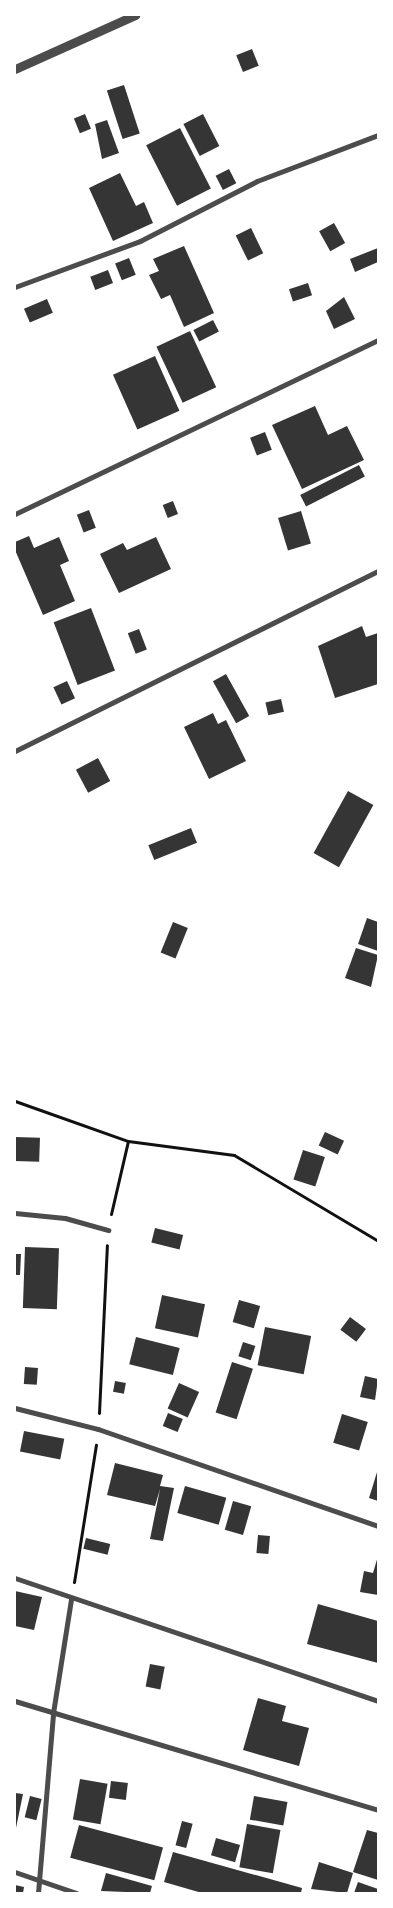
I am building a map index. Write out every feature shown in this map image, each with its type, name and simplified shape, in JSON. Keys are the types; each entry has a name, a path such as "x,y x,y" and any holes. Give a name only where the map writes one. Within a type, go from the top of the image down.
{"street":[{"path":"15,69 135,15"},
{"path":"15,287 140,241 257,182 378,135"},
{"path":"15,514 378,340"},
{"path":"15,752 378,570"},
{"path":"15,1213 65,1218 108,1230"},
{"path":"15,1408 98,1429 378,1526"},
{"path":"15,1578 71,1599 378,1701"},
{"path":"38,1893 53,1712 71,1599"},
{"path":"15,1701 378,1810"},
{"path":"15,1872 76,1893"}],"path":[{"path":"15,1101 128,1141 234,1155 378,1241"},
{"path":"71,1599 98,1429 108,1230 128,1141"}],"building":[{"path":"252,49 259,66 243,72 236,55"},
{"path":"124,85 140,134 123,139 107,91"},
{"path":"85,114 91,129 80,133 74,118"},
{"path":"203,114 219,146 200,156 183,124"},
{"path":"107,120 119,153 102,159 95,124"},
{"path":"180,128 211,189 177,206 146,145"},
{"path":"229,169 236,183 223,190 216,176"},
{"path":"120,173 136,206 144,202 153,223 113,241 89,188"},
{"path":"334,223 345,243 330,251 319,231"},
{"path":"251,228 263,253 248,261 236,235"},
{"path":"184,246 214,313 184,327 170,295 161,299 149,275 159,271 153,259"},
{"path":"378,248 378,262 355,272 350,259"},
{"path":"129,258 136,275 122,280 115,264"},
{"path":"108,270 113,283 95,290 90,277"},
{"path":"308,283 312,295 293,302 289,289"},
{"path":"344,297 355,319 334,329 326,311"},
{"path":"47,299 53,313 30,323 24,309"},
{"path":"213,320 219,332 199,342 193,330"},
{"path":"190,331 216,387 183,403 156,347"},
{"path":"155,356 179,411 137,430 113,375"},
{"path":"315,406 328,435 347,426 364,460 302,489 272,425"},
{"path":"265,432 272,450 257,455 250,438"},
{"path":"359,465 365,477 306,507 300,495"},
{"path":"173,501 178,514 168,518 163,505"},
{"path":"89,510 96,528 84,532 77,515"},
{"path":"301,511 311,544 288,551 278,518"},
{"path":"29,536 34,548 59,537 69,561 60,565 75,601 43,615 15,550 15,542"},
{"path":"156,537 171,569 119,593 100,554 123,543 127,550"},
{"path":"91,608 115,671 78,685 54,622"},
{"path":"362,626 366,637 378,633 378,684 335,698 318,646"},
{"path":"139,629 147,650 136,654 128,633"},
{"path":"226,674 249,716 236,723 213,681"},
{"path":"67,681 75,698 61,705 53,687"},
{"path":"281,699 284,712 268,715 265,703"},
{"path":"213,713 218,724 226,720 246,761 209,779 184,727"},
{"path":"98,758 110,781 88,793 76,770"},
{"path":"348,791 373,805 339,867 314,853"},
{"path":"191,828 197,843 154,860 148,845"},
{"path":"367,918 378,922 378,951 358,944"},
{"path":"173,922 188,928 175,959 161,953"},
{"path":"356,948 378,955 371,987 345,978"},
{"path":"325,1132 344,1141 338,1154 319,1146"},
{"path":"15,1137 40,1138 39,1162 15,1161"},
{"path":"303,1150 325,1157 315,1187 293,1179"},
{"path":"155,1228 183,1235 180,1250 151,1243"},
{"path":"25,1247 59,1248 57,1309 23,1308"},
{"path":"15,1254 21,1254 20,1275 15,1275"},
{"path":"162,1295 205,1304 198,1337 155,1328"},
{"path":"239,1300 260,1306 254,1328 233,1322"},
{"path":"350,1317 366,1329 356,1342 340,1330"},
{"path":"265,1327 311,1336 304,1374 258,1365"},
{"path":"136,1337 180,1348 173,1375 129,1364"},
{"path":"243,1342 255,1346 251,1360 238,1356"},
{"path":"232,1362 253,1369 237,1419 216,1412"},
{"path":"25,1367 38,1368 37,1385 24,1384"},
{"path":"365,1376 378,1379 375,1400 360,1397"},
{"path":"115,1381 126,1383 124,1394 113,1392"},
{"path":"179,1383 199,1392 188,1418 168,1409"},
{"path":"168,1413 183,1419 178,1432 163,1426"},
{"path":"342,1414 368,1422 359,1451 333,1443"},
{"path":"24,1431 64,1439 60,1459 20,1452"},
{"path":"115,1463 163,1475 160,1486 174,1488 163,1541 150,1539 160,1489 155,1506 107,1495"},
{"path":"378,1469 378,1501 369,1498"},
{"path":"185,1486 226,1498 219,1525 177,1513"},
{"path":"233,1501 251,1506 243,1535 225,1530"},
{"path":"258,1535 270,1536 268,1554 256,1553"},
{"path":"86,1538 110,1544 108,1555 83,1549"},
{"path":"378,1556 378,1595 360,1592 364,1571 373,1573"},
{"path":"15,1591 42,1597 34,1630 15,1626"},
{"path":"318,1604 378,1621 378,1663 307,1644"},
{"path":"150,1664 165,1667 160,1689 146,1687"},
{"path":"258,1698 286,1706 282,1721 309,1728 299,1766 243,1750"},
{"path":"80,1779 108,1784 100,1824 73,1819"},
{"path":"111,1781 128,1783 126,1800 109,1798"},
{"path":"15,1793 23,1794 16,1828 15,1828"},
{"path":"30,1796 42,1799 36,1820 25,1817"},
{"path":"254,1796 287,1802 283,1826 250,1820"},
{"path":"182,1821 193,1824 186,1848 176,1845"},
{"path":"247,1824 280,1830 273,1873 239,1867"},
{"path":"79,1825 163,1848 154,1880 70,1858"},
{"path":"367,1830 378,1833 378,1880 353,1872"},
{"path":"216,1838 240,1845 235,1862 211,1855"},
{"path":"173,1852 302,1888 301,1893 202,1893 164,1882"},
{"path":"319,1862 353,1873 347,1893 311,1889"},
{"path":"106,1873 152,1886 150,1893 101,1891"},
{"path":"358,1882 378,1889 378,1893 354,1893"},
{"path":"15,1885 24,1887 23,1893 15,1893"}]}
